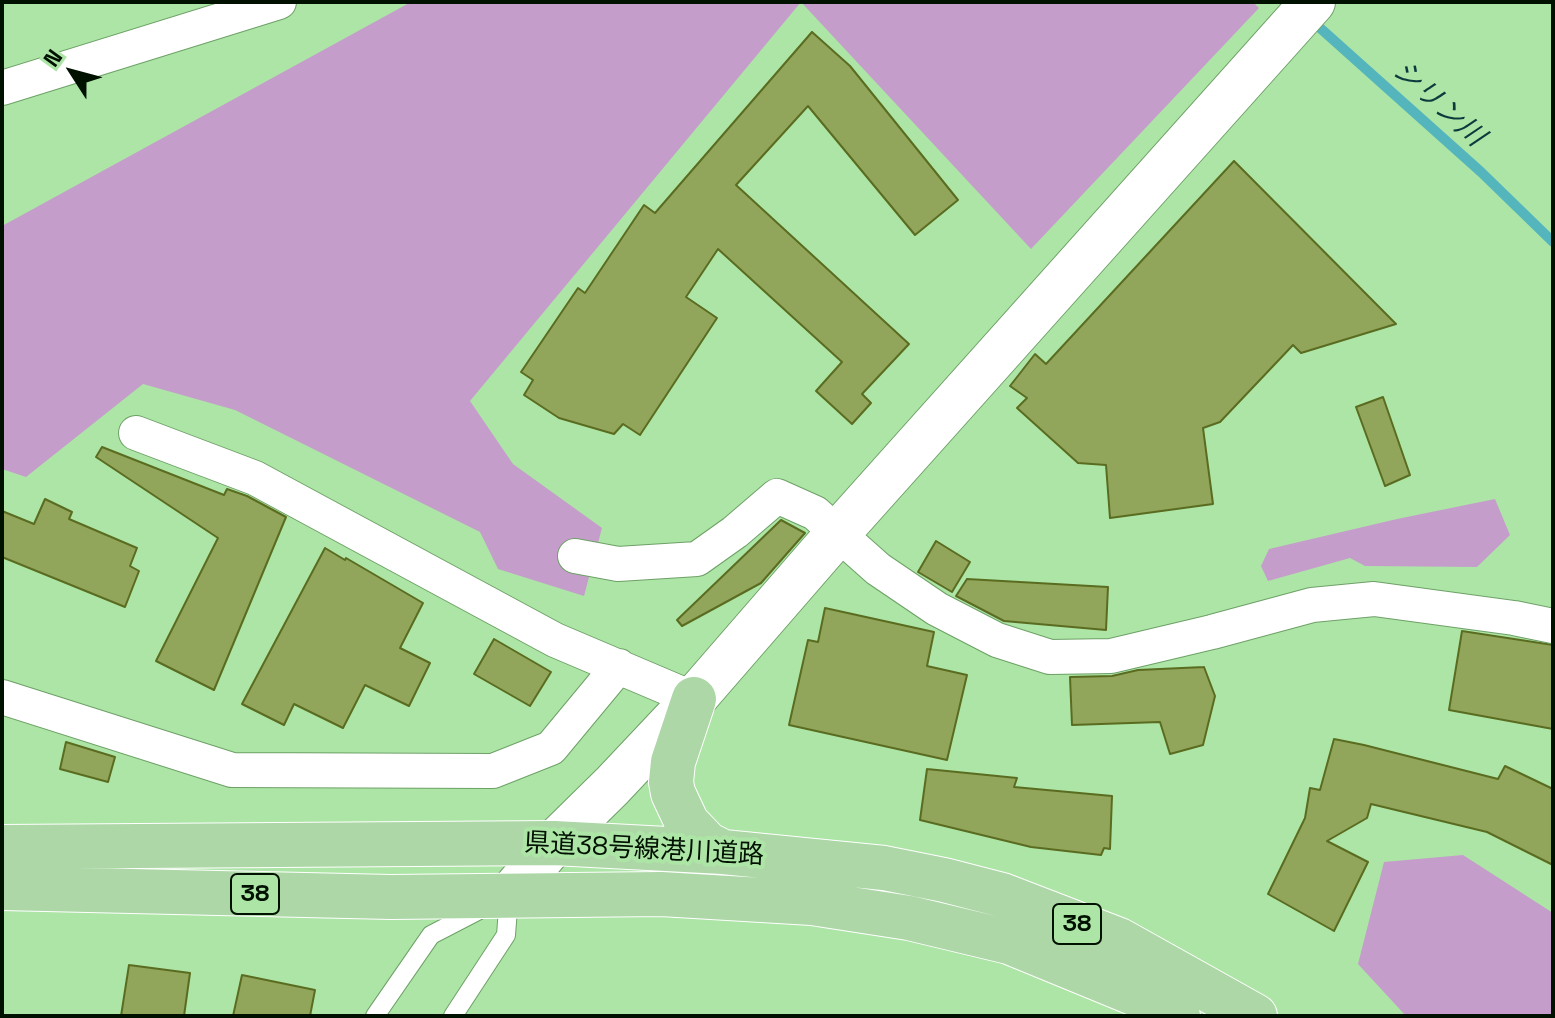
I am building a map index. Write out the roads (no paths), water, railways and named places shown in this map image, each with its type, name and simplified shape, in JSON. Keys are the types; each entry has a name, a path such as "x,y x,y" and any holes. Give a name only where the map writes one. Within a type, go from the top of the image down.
{"main road":[{"path":"694,699 673,762 673,793 687,823 707,844 723,852"},
{"name":"県道38号線港川道路","path":"2,847 554,843 723,852 884,868 1002,895 1119,940 1255,1016"},
{"name":"県道38号線港川道路","path":"2,888 391,897 661,894 812,903 909,918 1009,942 1138,995 1178,1016"}],"street":[{"path":"2,88 279,2"},
{"path":"509,896 554,843 694,699 838,533 1313,2"},
{"path":"136,433 255,478 555,640 694,699"},
{"path":"575,556 618,564 697,559 777,496 815,513 878,569 937,609 997,640 1050,657 1111,656 1312,605 1374,599 1553,626"},
{"path":"2,697 232,770 493,771 551,748 619,666"}],"lane":[{"path":"375,1016 431,935 509,896"},
{"path":"453,1016 506,935 509,896"}],"waterway":[{"name":"シリン川","path":"1310,19 1481,172 1553,242"}]}
